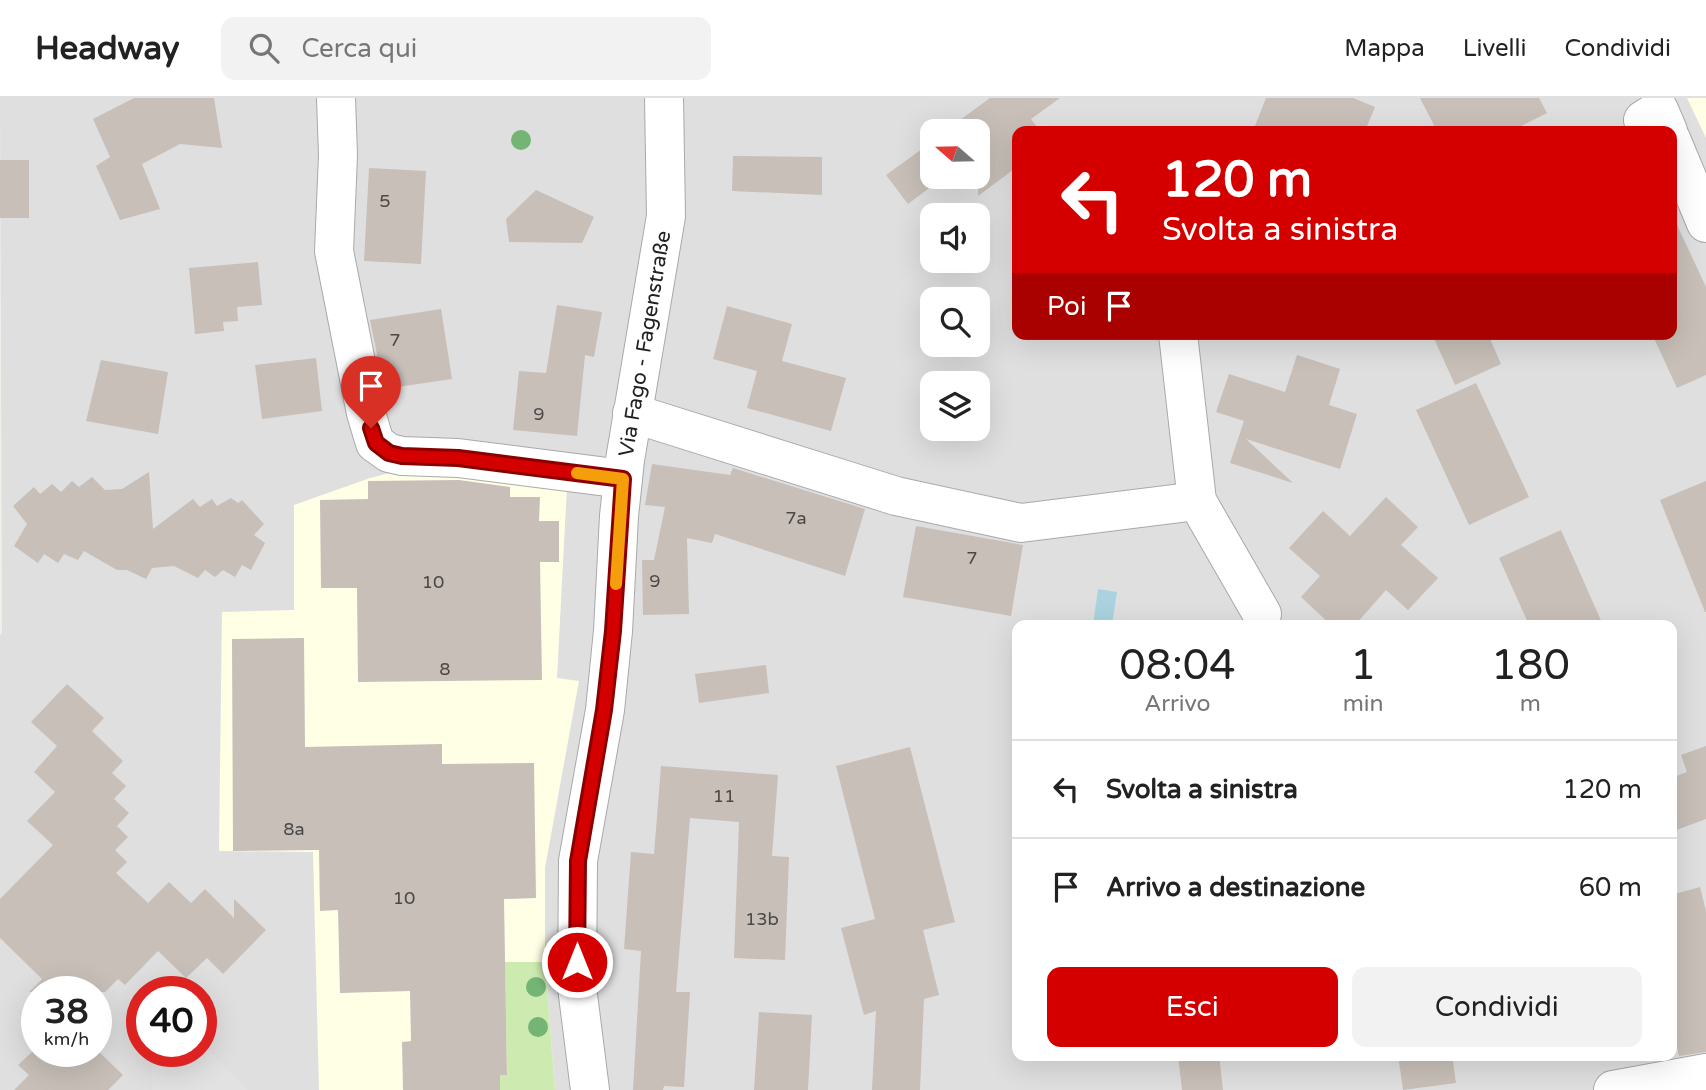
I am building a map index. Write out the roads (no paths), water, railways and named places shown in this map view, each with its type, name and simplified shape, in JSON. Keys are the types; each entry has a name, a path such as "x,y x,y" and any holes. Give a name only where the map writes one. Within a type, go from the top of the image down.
{"street":[{"path":"336,98 338,155 334,251 366,413 376,443 389,453 402,456 458,458 623,479"},
{"name":"Via Fago - Fagenstraße","path":"590,1090 577,987 578,861 606,697 623,479 632,413 666,216 664,98"},
{"path":"1677,160 1706,223"},
{"path":"1179,340 1197,501 1262,614"},
{"path":"632,413 897,496 1021,523 1197,501"},
{"path":"1613,1090 1706,1073"}],"water":[{"path":"1098,589 1117,592 1113,620 1094,620"}]}
